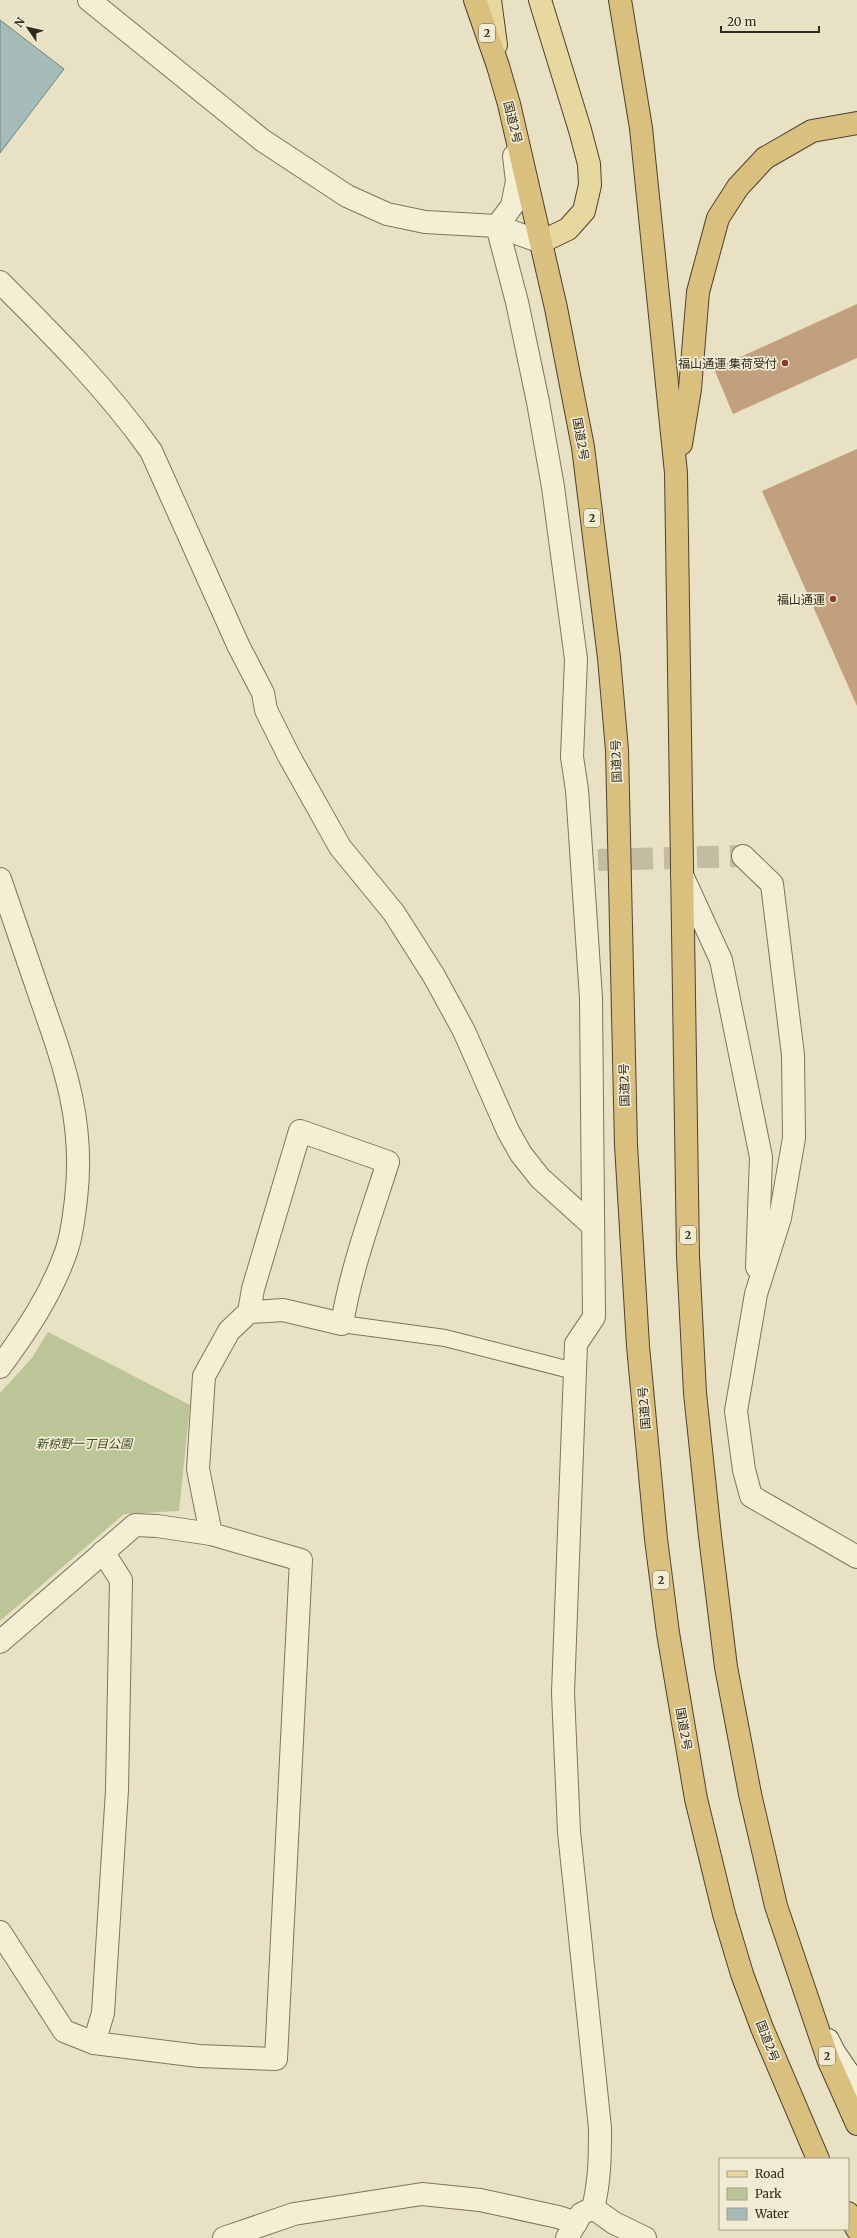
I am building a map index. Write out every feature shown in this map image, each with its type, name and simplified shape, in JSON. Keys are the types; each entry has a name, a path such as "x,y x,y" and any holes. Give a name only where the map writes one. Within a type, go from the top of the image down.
{"highway":[{"name":"国道2号","path":"475,0 498,66 509,104 541,242 583,447 609,658 617,750 626,1145 638,1346 656,1539 668,1633 696,1799 724,1914 742,1974 762,2028 818,2158"},
{"name":"2","path":"620,0 641,128 676,473 689,1264 695,1393 710,1536 726,1667 750,1794 776,1906 828,2059 857,2124"},
{"path":"676,473 690,389 698,292 718,218 738,187 765,158 812,131 857,109"},
{"path":"812,131 857,123"},
{"path":"849,2215 857,2229"}],"main road":[{"path":"490,0 498,66"},
{"path":"540,0 582,137 589,164 590,185 584,211 580,216 568,229 541,242"}],"street":[{"path":"89,0 262,140 347,196 387,214 425,222 496,226 541,242"},
{"path":"496,226 512,206 517,182 509,104"},
{"path":"496,226 517,302 538,402 553,487 576,658 572,757 590,860 592,1226 594,1317 576,1344 563,1693 569,1832 600,2128 600,2171 593,2208"},
{"path":"0,282 90,374 131,423 151,451 239,647 263,693 266,710 289,756 340,847 394,913 434,976 464,1031 508,1131 521,1154 540,1178 592,1226"},
{"path":"743,856 772,884 793,1055 794,1138 780,1218 756,1294"},
{"path":"682,875 721,960 761,1157 756,1294 736,1411 744,1470 751,1496 857,1557"},
{"path":"0,879 61,1055 73,1097 78,1136 79,1176 74,1215 67,1251 49,1292 31,1324 0,1366"},
{"path":"211,1534 198,1469 204,1376 229,1331 249,1312 253,1289 300,1130 388,1162 354,1273 342,1324 283,1310 249,1312"},
{"path":"0,1642 135,1525 157,1526 211,1534 301,1560 276,2059 199,2056 94,2043 64,2032 0,1932"},
{"path":"94,2043 103,2012 117,1790 120,1580 103,1552"},
{"path":"803,1986 834,2052 857,2086"},
{"path":"224,2238 294,2214 422,2194 480,2200 558,2217 571,2230 582,2214 593,2208"},
{"path":"593,2208 614,2224 644,2238"}],"lane":[{"path":"342,1324 445,1338 574,1371"}],"green space":[{"name":"新椋野一丁目公園","path":"48,1332 190,1405 179,1511 124,1514 0,1621 0,1393 32,1358"}],"water":[{"path":"0,20 64,69 0,153"}],"building":[{"name":"福山通運 集荷受付","path":"857,304 857,358 733,414 714,369"},
{"name":"福山通運","path":"857,449 857,706 762,491"}],"tunnel":[{"path":"598,860 743,856"}],"place":[{"name":"福山通運 集荷受付","path":"785,363"},
{"name":"福山通運","path":"833,599"}]}
